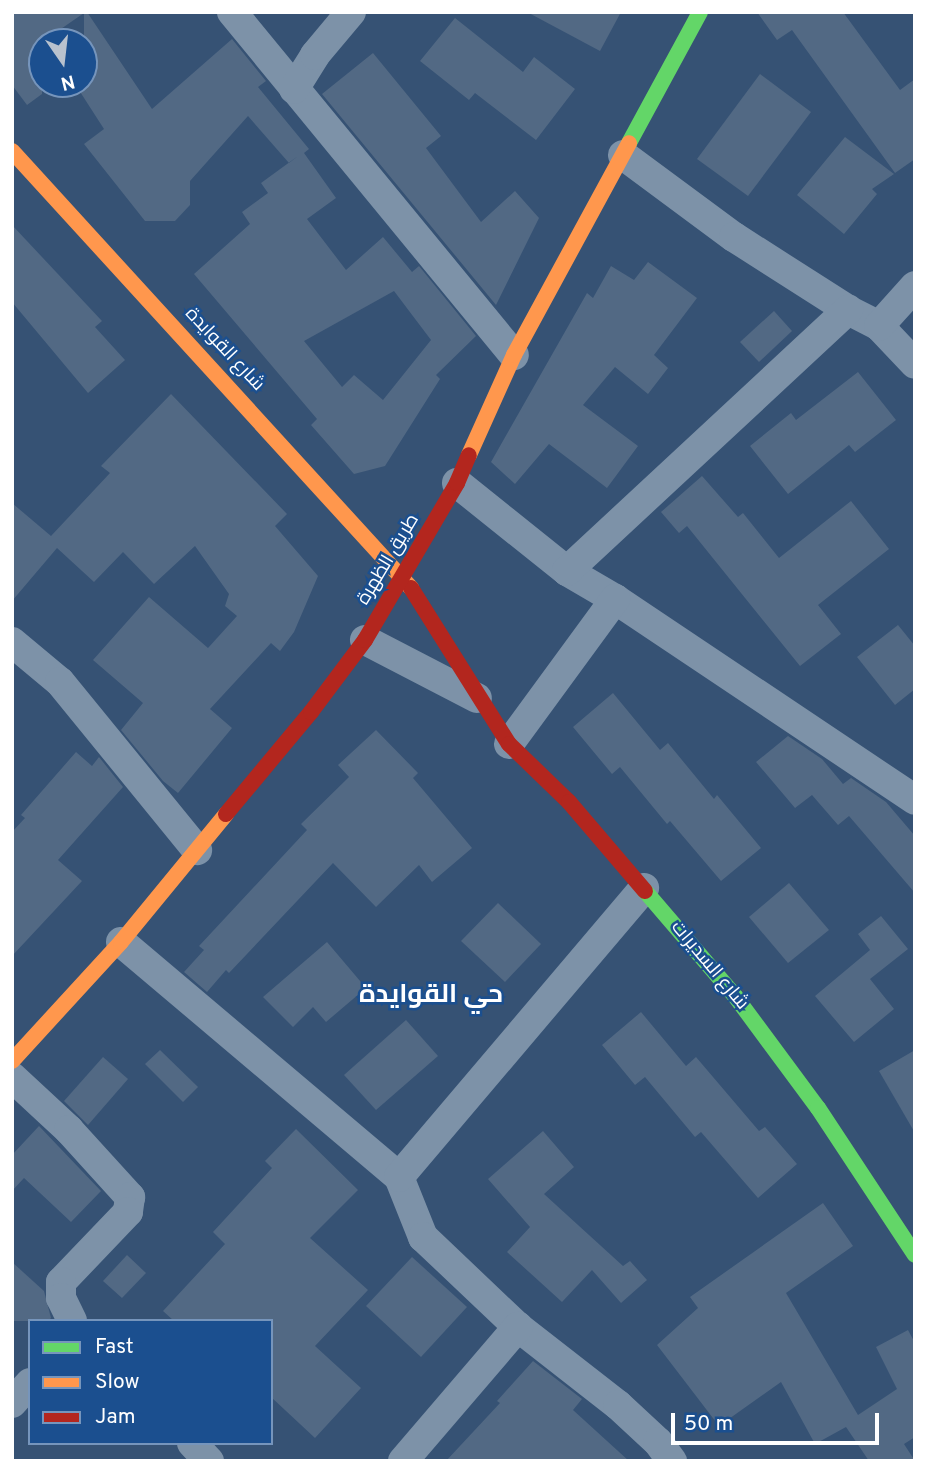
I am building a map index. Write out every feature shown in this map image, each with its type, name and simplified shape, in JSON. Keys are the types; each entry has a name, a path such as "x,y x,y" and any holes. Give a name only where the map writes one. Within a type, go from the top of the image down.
{"main road":[{"name":"طريق الظهرة","path":"12,1060 121,942 311,712 365,640 405,578 457,483 514,355 696,14"},
{"name":"شارع القوايدة","path":"17,166 405,578"},
{"name":"شارع السديرات","path":"405,578 477,698 509,744 569,802 735,996 810,1097 915,1255"}],"street":[{"path":"232,12 514,355"},
{"path":"294,89 316,55 351,12"},
{"path":"623,155 734,237 848,310 879,326 915,364"},
{"path":"879,326 915,286"},
{"path":"567,571 848,310"},
{"path":"457,483 567,571 615,599 915,800"},
{"path":"509,744 615,599"},
{"name":"شارع السديرات","path":"365,640 477,698"},
{"path":"12,642 60,682 197,850"},
{"path":"399,1177 643,888"},
{"path":"121,942 399,1177 423,1237 518,1327 618,1405 657,1454"},
{"path":"12,1077 69,1130 130,1197 128,1212 61,1282 61,1297 71,1319"},
{"path":"403,1461 518,1327"},
{"path":"12,1403 28,1385"},
{"path":"194,1445 209,1461"}],"building":[{"path":"12,12 87,12 98,28 84,28 84,13 62,28 28,28 28,98 37,98 27,105 12,85"},
{"path":"527,12 621,12 600,51"},
{"path":"757,12 843,12 900,90 915,79 915,159 895,173 792,30 777,40"},
{"path":"455,18 523,72 534,57 575,89 536,140 475,93 469,100 420,61"},
{"path":"98,28 152,109 232,39 266,81 258,87 309,149 304,153 336,198 307,219 346,270 383,237 412,272 419,266 476,336 436,375 440,379 385,466 354,474 311,425 317,419 194,274 250,224 242,212 268,193 261,183 289,163 248,116 190,181 190,205 175,221 145,221 84,144 104,129 84,98 98,98","holes":["394,291 431,340 383,400 354,375 342,387 304,341"]},
{"path":"373,53 441,136 426,148 481,222 515,191 539,218 496,305 322,94"},
{"path":"760,74 811,112 748,196 697,159"},
{"path":"845,137 894,174 872,189 877,194 844,234 797,195"},
{"path":"12,225 102,321 95,327 125,360 88,393 12,302"},
{"path":"648,262 697,298 654,355 668,368 648,394 615,367 583,405 638,446 607,488 549,444 515,484 491,462 587,293 593,298 611,266 634,280"},
{"path":"774,311 792,331 759,362 740,342"},
{"path":"858,372 896,420 855,452 849,445 788,494 750,446 791,413 796,420"},
{"path":"171,394 287,514 275,526 318,576 294,632 280,651 271,643 210,709 232,728 178,793 163,781 121,730 143,703 93,660 149,597 208,648 237,616 225,606 229,594 195,546 154,584 123,552 94,582 57,548 12,601 12,503 51,536 110,473 101,466"},
{"path":"702,476 738,517 743,513 779,558 851,501 889,549 818,605 841,634 800,666 687,526 679,533 661,512"},
{"path":"898,625 915,646 915,689 895,705 857,657"},
{"path":"613,693 660,750 668,743 714,799 717,795 761,848 721,881 670,821 667,824 620,767 612,774 573,727"},
{"path":"376,730 418,773 413,778 472,848 432,882 419,865 376,907 333,863 229,973 226,970 207,992 184,972 204,950 199,946 307,830 301,824 349,777 338,765"},
{"path":"788,736 822,759 843,784 851,778 886,802 915,836 915,893 849,816 838,825 812,795 795,808 756,762"},
{"path":"76,752 92,766 99,757 123,787 58,860 82,881 12,956 12,832 25,818 21,815"},
{"path":"789,883 829,930 788,963 749,917"},
{"path":"498,903 541,944 505,982 461,941"},
{"path":"881,916 908,949 870,979 894,1009 854,1042 815,996 870,950 858,934"},
{"path":"327,942 366,988 326,1022 313,1007 293,1027 263,997"},
{"path":"641,1012 686,1066 696,1057 759,1131 765,1127 797,1164 758,1198 701,1132 695,1137 645,1077 635,1085 602,1045"},
{"path":"406,1020 438,1056 376,1110 344,1075"},
{"path":"160,1050 198,1087 183,1102 145,1064"},
{"path":"915,1050 915,1133 879,1071"},
{"path":"103,1057 128,1079 88,1125 64,1101"},
{"path":"39,1126 101,1191 71,1222 24,1178 12,1191 12,1155"},
{"path":"296,1129 358,1190 310,1238 368,1290 315,1346 361,1388 315,1438 273,1399 273,1319 172,1319 163,1311 225,1244 213,1232 272,1168 265,1161"},
{"path":"543,1131 574,1167 544,1194 623,1266 630,1261 647,1280 621,1303 592,1270 562,1302 507,1252 530,1227 488,1179"},
{"path":"823,1203 853,1246 786,1293 858,1415 897,1389 876,1347 908,1330 915,1343 915,1437 904,1444 915,1461 869,1461 846,1427 815,1444 781,1382 719,1426 657,1345 698,1308 690,1297"},
{"path":"127,1255 146,1273 122,1298 103,1281"},
{"path":"412,1257 467,1307 421,1357 366,1306"},
{"path":"12,1262 44,1291 51,1318 12,1321"},
{"path":"533,1361 582,1399 573,1410 629,1461 446,1461 500,1403 497,1401"}],"traffic: fast":[{"path":"629,143 700,12"},
{"path":"645,891 735,996 818,1108 915,1255"}],"traffic: slow":[{"path":"469,455 514,355 629,143"},
{"path":"12,151 411,588"},
{"path":"12,1061 121,942 226,814"}],"traffic: jam":[{"path":"226,814 311,712 365,640 457,483 469,455"},
{"path":"411,588 509,744 569,802 645,891"}],"district":[{"name":"حي القوايدة","path":"431,996"}]}
